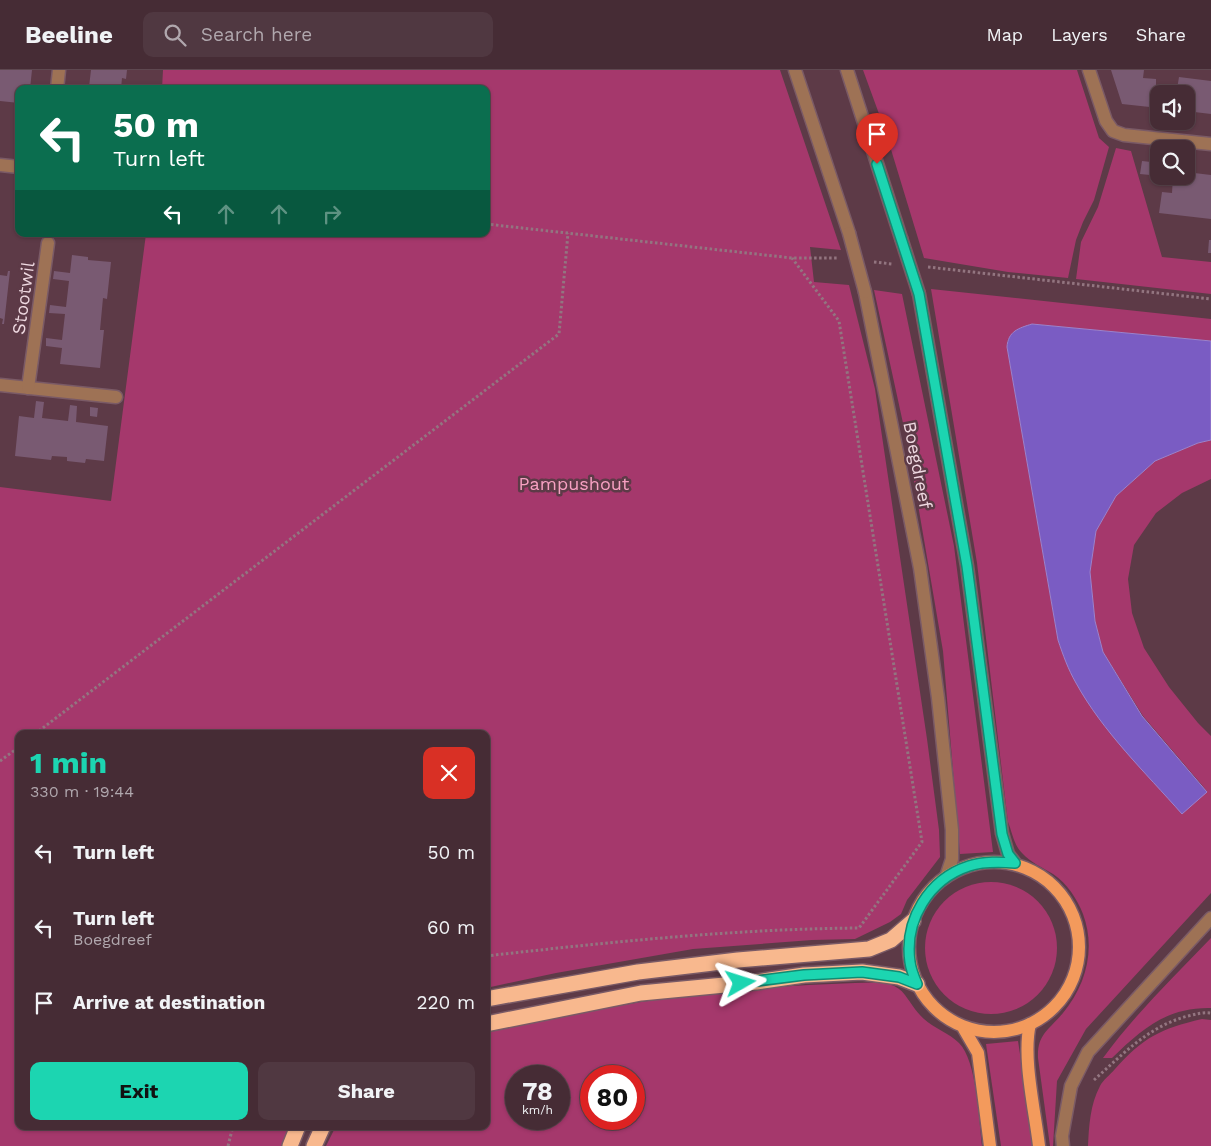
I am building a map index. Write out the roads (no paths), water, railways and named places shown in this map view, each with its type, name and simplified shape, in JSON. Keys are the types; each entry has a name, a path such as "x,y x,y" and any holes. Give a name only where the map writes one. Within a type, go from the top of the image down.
{"highway":[{"path":"490,998 638,972 738,960 869,949 891,940 913,920"},
{"path":"490,1023 641,993 756,982 804,975 862,972 899,977 917,984"},
{"path":"290,1146 296,1130"},
{"path":"314,1146 321,1130"}],"main road":[{"path":"964,1030 989,1033 1007,1032 1030,1024 1048,1013 1064,995 1074,974 1079,955 1078,925 1066,900 1047,880 1015,863 996,862 970,866 946,877 926,896 913,920 909,942 910,964 917,984 930,1005 964,1030 978,1054 990,1146"},
{"path":"1030,1024 1027,1058 1039,1146"}],"street":[{"path":"57,85 59,70"},
{"name":"Boegdreef","path":"795,70 849,233 865,292 920,568 938,698 952,830 952,859 946,877"},
{"name":"Boegdreef","path":"848,70 919,294 967,566 1002,834 1008,854 1015,863"},
{"path":"1089,70 1106,121 1113,131 1124,135 1211,144"},
{"path":"0,165 15,167"},
{"name":"Stootwil","path":"28,388 48,243"},
{"path":"0,384 116,397"},
{"path":"1063,1146 1062,1136 1071,1086 1088,1052 1211,918"}],"park label":[{"name":"Pampushout","path":"574,483"}]}
